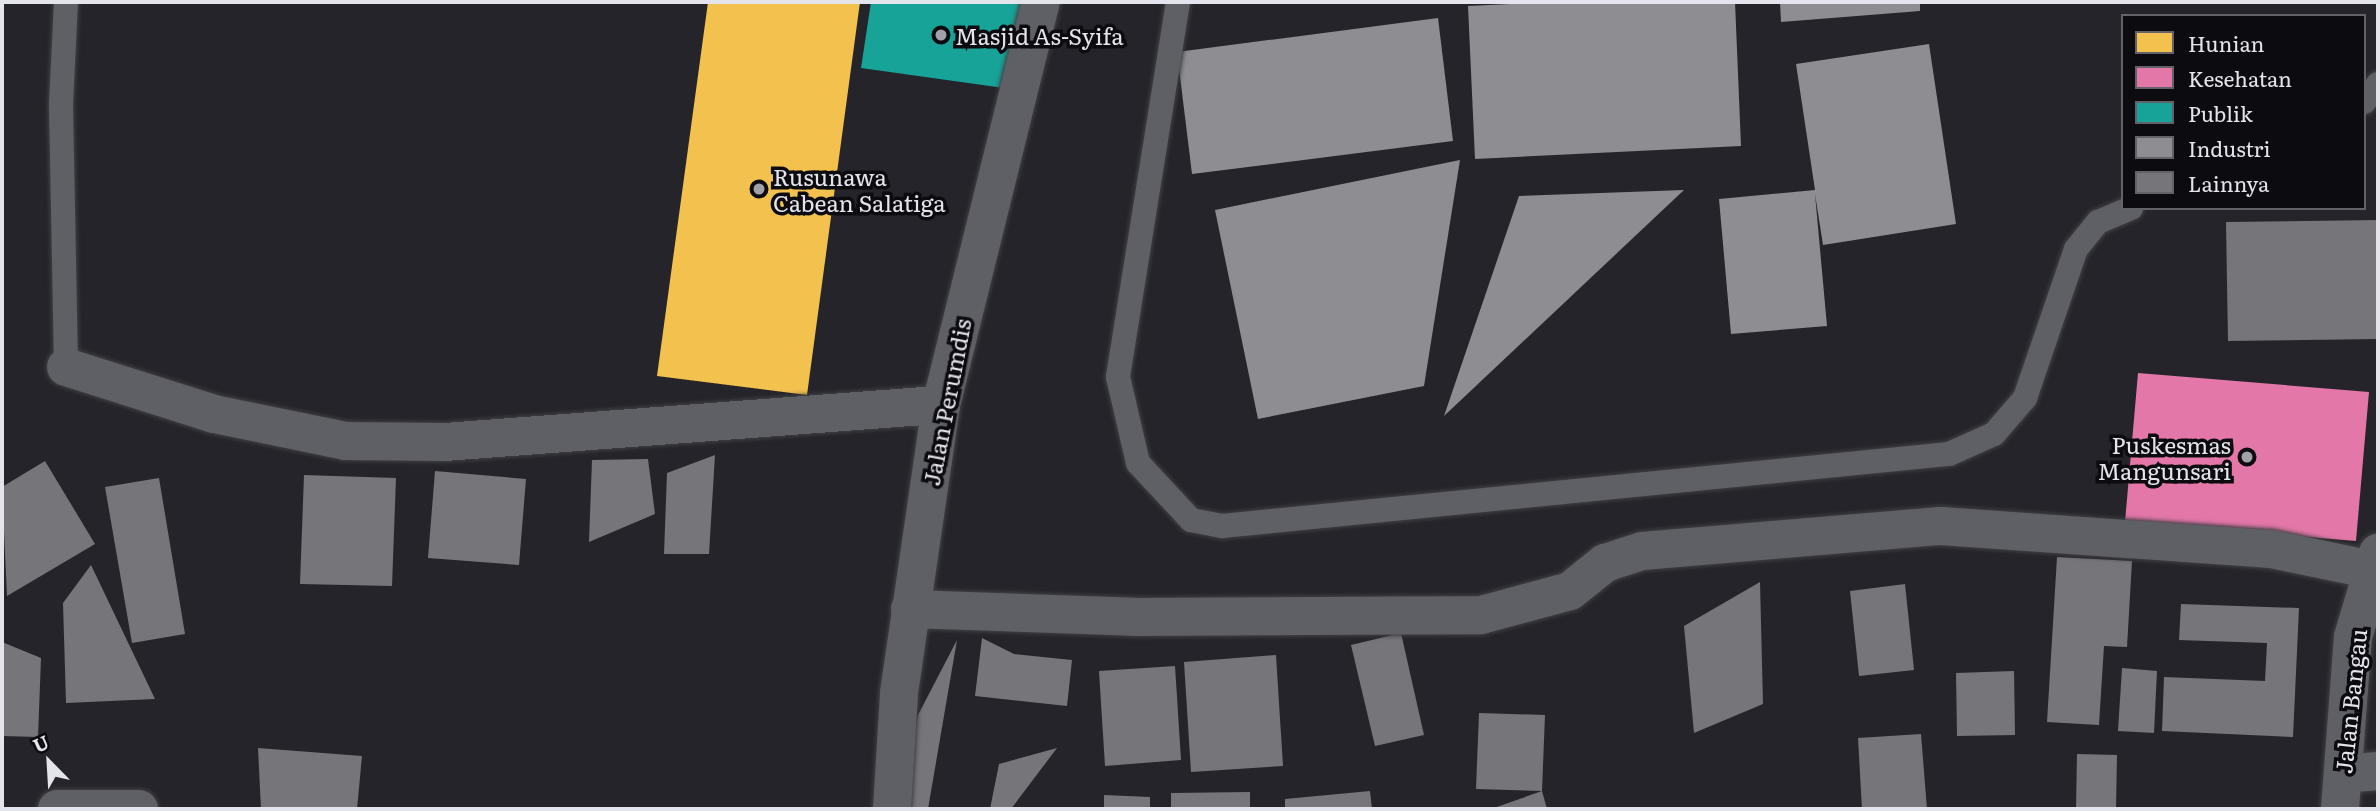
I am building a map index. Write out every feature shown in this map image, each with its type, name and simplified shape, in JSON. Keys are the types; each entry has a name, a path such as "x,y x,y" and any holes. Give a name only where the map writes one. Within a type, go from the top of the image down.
{"street":[{"name":"Jalan Perumdis","path":"892,809 910,609 941,405 1041,2"},
{"path":"66,368 214,414 345,440 445,442 941,405"},
{"path":"910,609 1134,617 1481,615 1570,591 1605,563 1642,551 1941,526 2271,549 2375,561"},
{"name":"Jalan Bangau","path":"2354,785 2353,637 2375,561"},
{"path":"57,809 139,809"}],"lane":[{"path":"66,2 61,118 66,368"},
{"path":"1178,2 1118,377 1138,463 1191,520 1222,526 1949,454 1994,433 2025,398 2076,249 2098,222 2126,210"},
{"path":"2366,99 2378,84"}],"building: Hunian":[{"name":"Rusunawa Cabean Salatiga","path":"708,2 860,2 807,395 657,376"}],"building: Kesehatan":[{"name":"Puskesmas Mangunsari","path":"2138,373 2369,392 2356,541 2125,522"}],"building: Publik":[{"name":"Masjid As-Syifa","path":"871,2 1023,2 1004,88 861,68"}],"building: Industri":[{"path":"1556,2 1735,2 1741,146 1475,159 1468,6"},
{"path":"1780,2 1920,2 1920,11 1781,22"},
{"path":"1438,18 1453,141 1192,174 1177,52"},
{"path":"1929,44 1956,224 1823,245 1815,194 1827,326 1731,334 1719,199 1815,190 1796,64"},
{"path":"1460,160 1424,386 1258,419 1215,210"},
{"path":"1684,190 1444,416 1519,196"}],"building: Lainnya":[{"path":"2378,220 2378,339 2228,341 2226,222"},
{"path":"715,455 709,554 664,554 667,473"},
{"path":"648,459 655,514 589,542 592,460"},
{"path":"45,461 95,544 7,596 2,487"},
{"path":"435,471 526,479 519,565 428,558"},
{"path":"304,475 396,478 392,586 300,584"},
{"path":"159,478 185,634 132,643 105,487"},
{"path":"2057,557 2132,561 2127,647 2104,646 2099,725 2047,722"},
{"path":"91,565 155,699 66,703 63,603"},
{"path":"1760,582 1763,704 1694,733 1684,626"},
{"path":"1905,584 1914,670 1859,676 1850,591"},
{"path":"2181,604 2299,608 2293,737 2162,731 2164,677 2265,681 2267,643 2179,640"},
{"path":"1401,633 1424,735 1375,746 1351,645"},
{"path":"982,638 1014,654 1072,660 1067,706 975,696"},
{"path":"957,640 928,809 901,809 918,715"},
{"path":"2,642 41,658 38,737 2,736"},
{"path":"1276,655 1283,766 1191,772 1184,662"},
{"path":"1175,666 1181,760 1105,766 1099,671"},
{"path":"2122,668 2157,671 2154,733 2118,731"},
{"path":"2014,671 2015,735 1957,736 1956,673"},
{"path":"1479,713 1545,715 1542,791 1476,789"},
{"path":"1921,734 1927,809 1862,809 1858,738"},
{"path":"258,748 362,756 357,809 261,809"},
{"path":"1057,748 1011,809 990,809 999,764"},
{"path":"2077,754 2117,755 2116,809 2076,809"},
{"path":"1370,791 1372,809 1285,809 1285,799"},
{"path":"1542,791 1547,809 1491,809"},
{"path":"1250,792 1250,809 1171,809 1171,793"},
{"path":"1104,795 1150,797 1150,809 1104,809"}],"place":[{"name":"Masjid As-Syifa","path":"941,35"},
{"name":"Rusunawa Cabean Salatiga","path":"759,189"},
{"name":"Puskesmas Mangunsari","path":"2247,457"}]}
